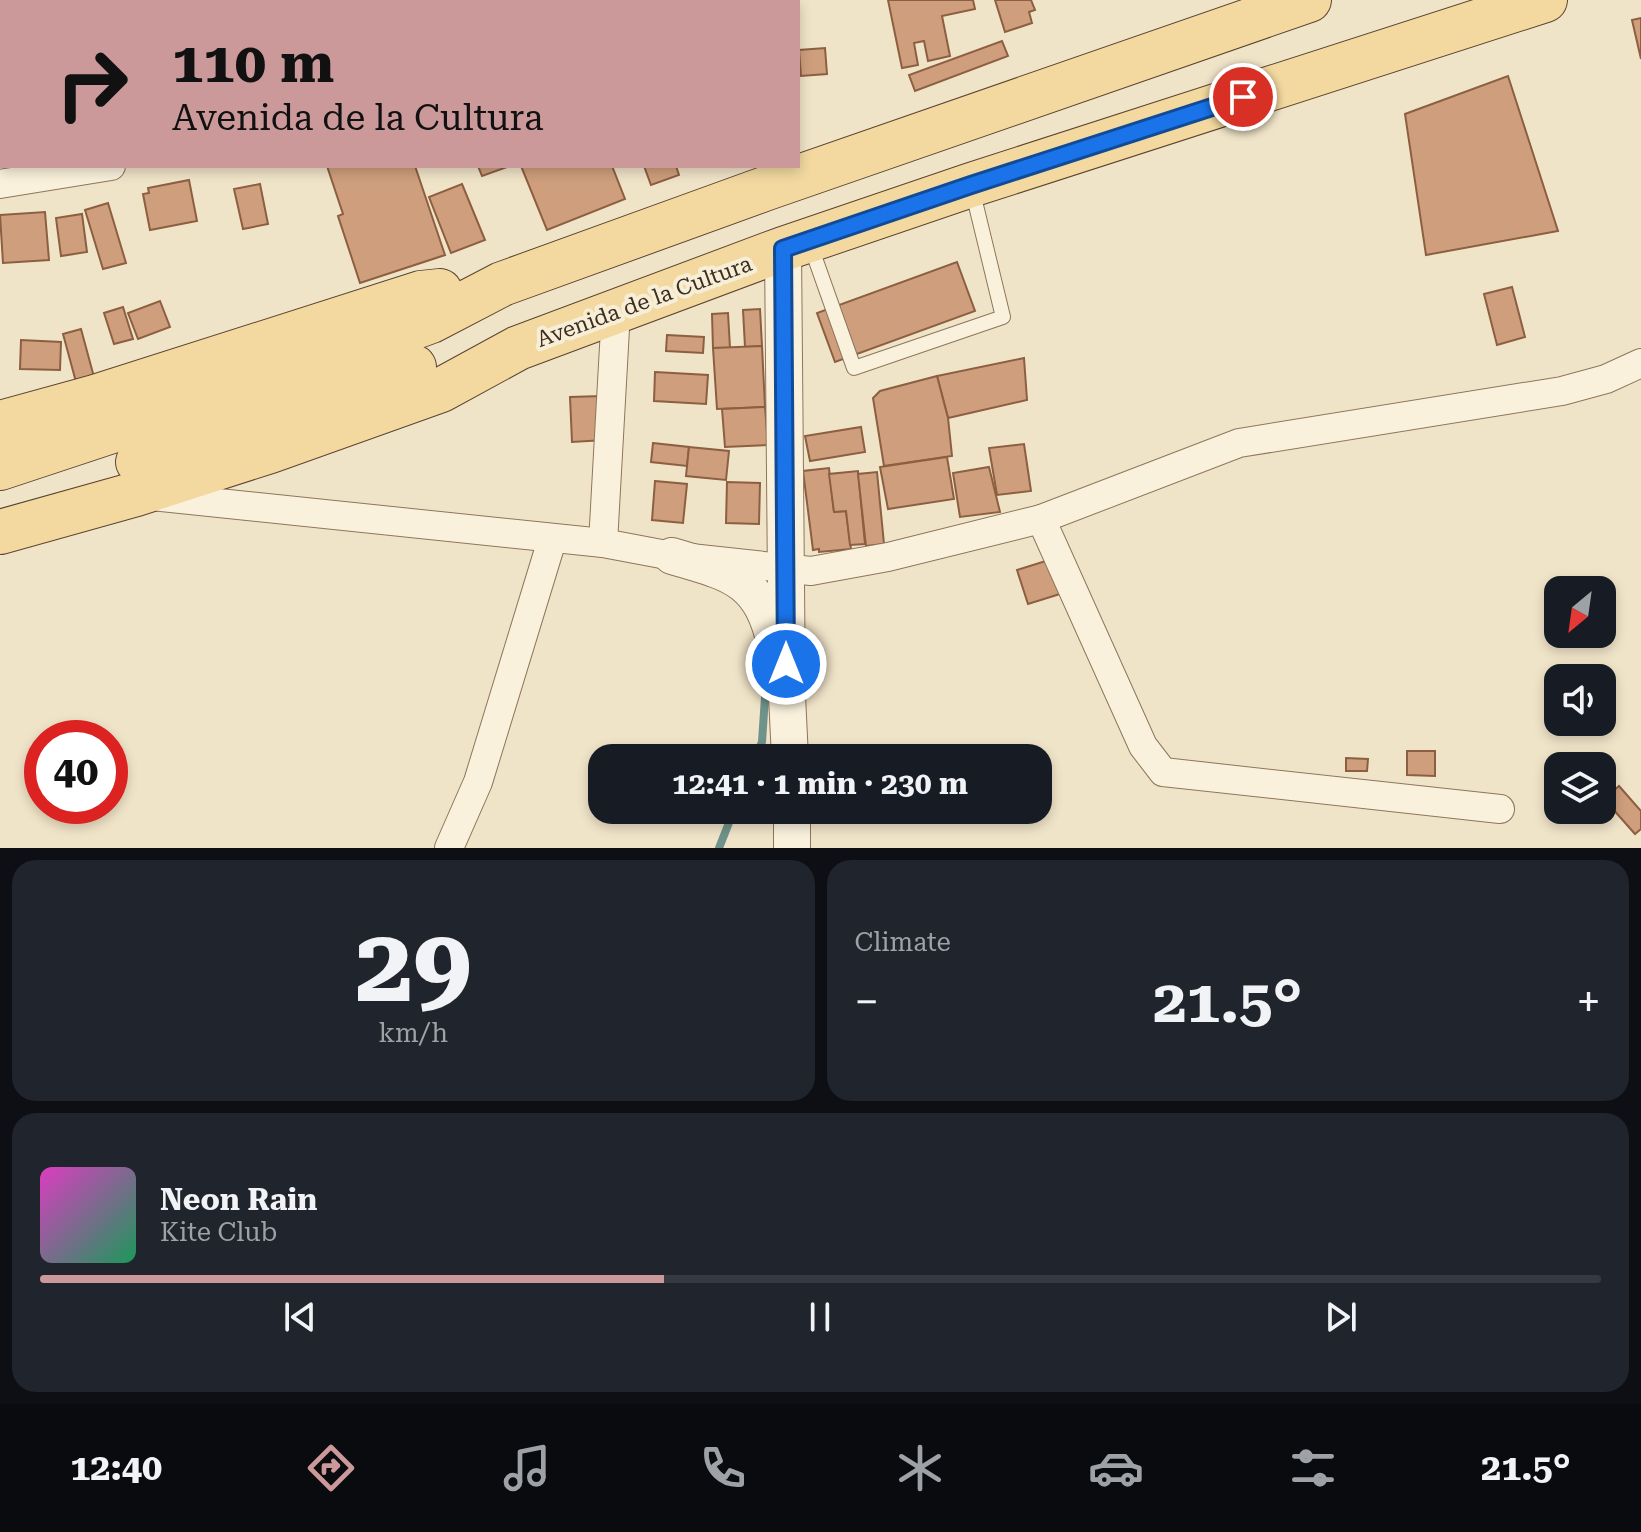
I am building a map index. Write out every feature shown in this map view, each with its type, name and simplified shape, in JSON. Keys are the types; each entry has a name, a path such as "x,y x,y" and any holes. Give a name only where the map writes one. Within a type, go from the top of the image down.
{"main road":[{"path":"800,166 1309,0"},
{"name":"Avenida de la Cultura","path":"0,532 136,494 270,451 441,390 518,348 796,245 971,185 1545,0"},
{"path":"0,468 320,362 431,321 502,284 795,168"},
{"path":"0,423 95,397 421,293 502,284"},
{"name":"Avenida de la Cultura","path":"0,502 130,465 449,355 518,348"}],"street":[{"path":"0,184 99,168"},
{"path":"789,744 785,570 796,245"},
{"path":"603,543 616,311"},
{"path":"136,494 603,543 672,556 811,571 888,557 1041,519 1239,443 1562,391 1606,379 1641,363"},
{"path":"1041,519 1143,746 1163,772 1500,809"},
{"path":"449,848 478,782 552,540"},
{"path":"672,556 719,569 744,583 761,600 771,624 787,696"},
{"path":"792,824 792,848"}],"lane":[{"path":"796,245 854,368 1003,317 971,185"}],"building":[{"path":"888,0 973,0 975,9 942,16 950,56 928,61 924,41 914,43 918,65 902,68"},
{"path":"995,0 1031,0 1035,10 1029,12 1032,23 1005,32"},
{"path":"1641,18 1641,59 1632,20"},
{"path":"1002,41 1008,56 915,91 909,75"},
{"path":"825,48 827,74 801,76 800,50"},
{"path":"1508,76 1558,231 1426,255 1405,114"},
{"path":"328,168 416,168 445,255 360,283 338,216 343,214"},
{"path":"479,168 504,168 482,176"},
{"path":"522,168 613,168 625,199 547,230"},
{"path":"645,168 677,168 679,175 651,185"},
{"path":"189,180 197,221 150,230 143,194 149,193 148,188"},
{"path":"260,184 268,224 243,229 234,189"},
{"path":"462,184 485,240 451,253 429,197"},
{"path":"108,203 126,263 103,269 85,210"},
{"path":"45,212 49,260 3,263 0,215"},
{"path":"82,214 87,252 61,256 56,218"},
{"path":"957,262 975,311 835,362 817,313"},
{"path":"1512,287 1525,337 1497,345 1484,294"},
{"path":"160,301 170,327 138,339 128,313"},
{"path":"123,307 133,339 114,344 104,313"},
{"path":"760,309 762,346 745,347 743,310"},
{"path":"728,313 730,348 713,348 712,314"},
{"path":"81,329 94,377 76,382 63,334"},
{"path":"667,335 704,337 703,353 666,351"},
{"path":"21,340 61,342 60,370 20,369"},
{"path":"762,346 765,407 717,409 713,348"},
{"path":"1024,358 1027,400 948,418 937,376"},
{"path":"655,372 708,375 706,404 654,401"},
{"path":"937,376 948,418 952,456 884,466 873,398 880,391"},
{"path":"602,396 605,440 572,442 570,397"},
{"path":"765,407 768,445 725,447 722,409"},
{"path":"861,427 865,452 810,461 805,436"},
{"path":"653,443 689,447 687,466 651,462"},
{"path":"1024,444 1031,491 997,495 989,448"},
{"path":"689,447 729,451 726,480 686,476"},
{"path":"947,457 954,499 888,509 880,467"},
{"path":"989,467 1000,512 960,517 953,473"},
{"path":"829,468 834,512 846,511 851,549 819,552 819,549 813,550 803,471"},
{"path":"858,471 865,544 850,545 846,511 834,512 829,474"},
{"path":"877,472 884,544 866,546 858,474"},
{"path":"655,481 687,484 683,523 652,520"},
{"path":"727,482 760,483 759,524 726,523"},
{"path":"1052,559 1063,593 1028,604 1017,570"},
{"path":"1407,751 1435,751 1435,776 1407,775"},
{"path":"1346,758 1368,759 1367,771 1346,771"},
{"path":"1619,786 1641,811 1641,829 1635,834 1616,813 1616,789"}],"waterway":[{"path":"761,744 768,652"},
{"path":"719,848 728,824"}],"route":[{"path":"786,664 783,249 1243,97"}]}
